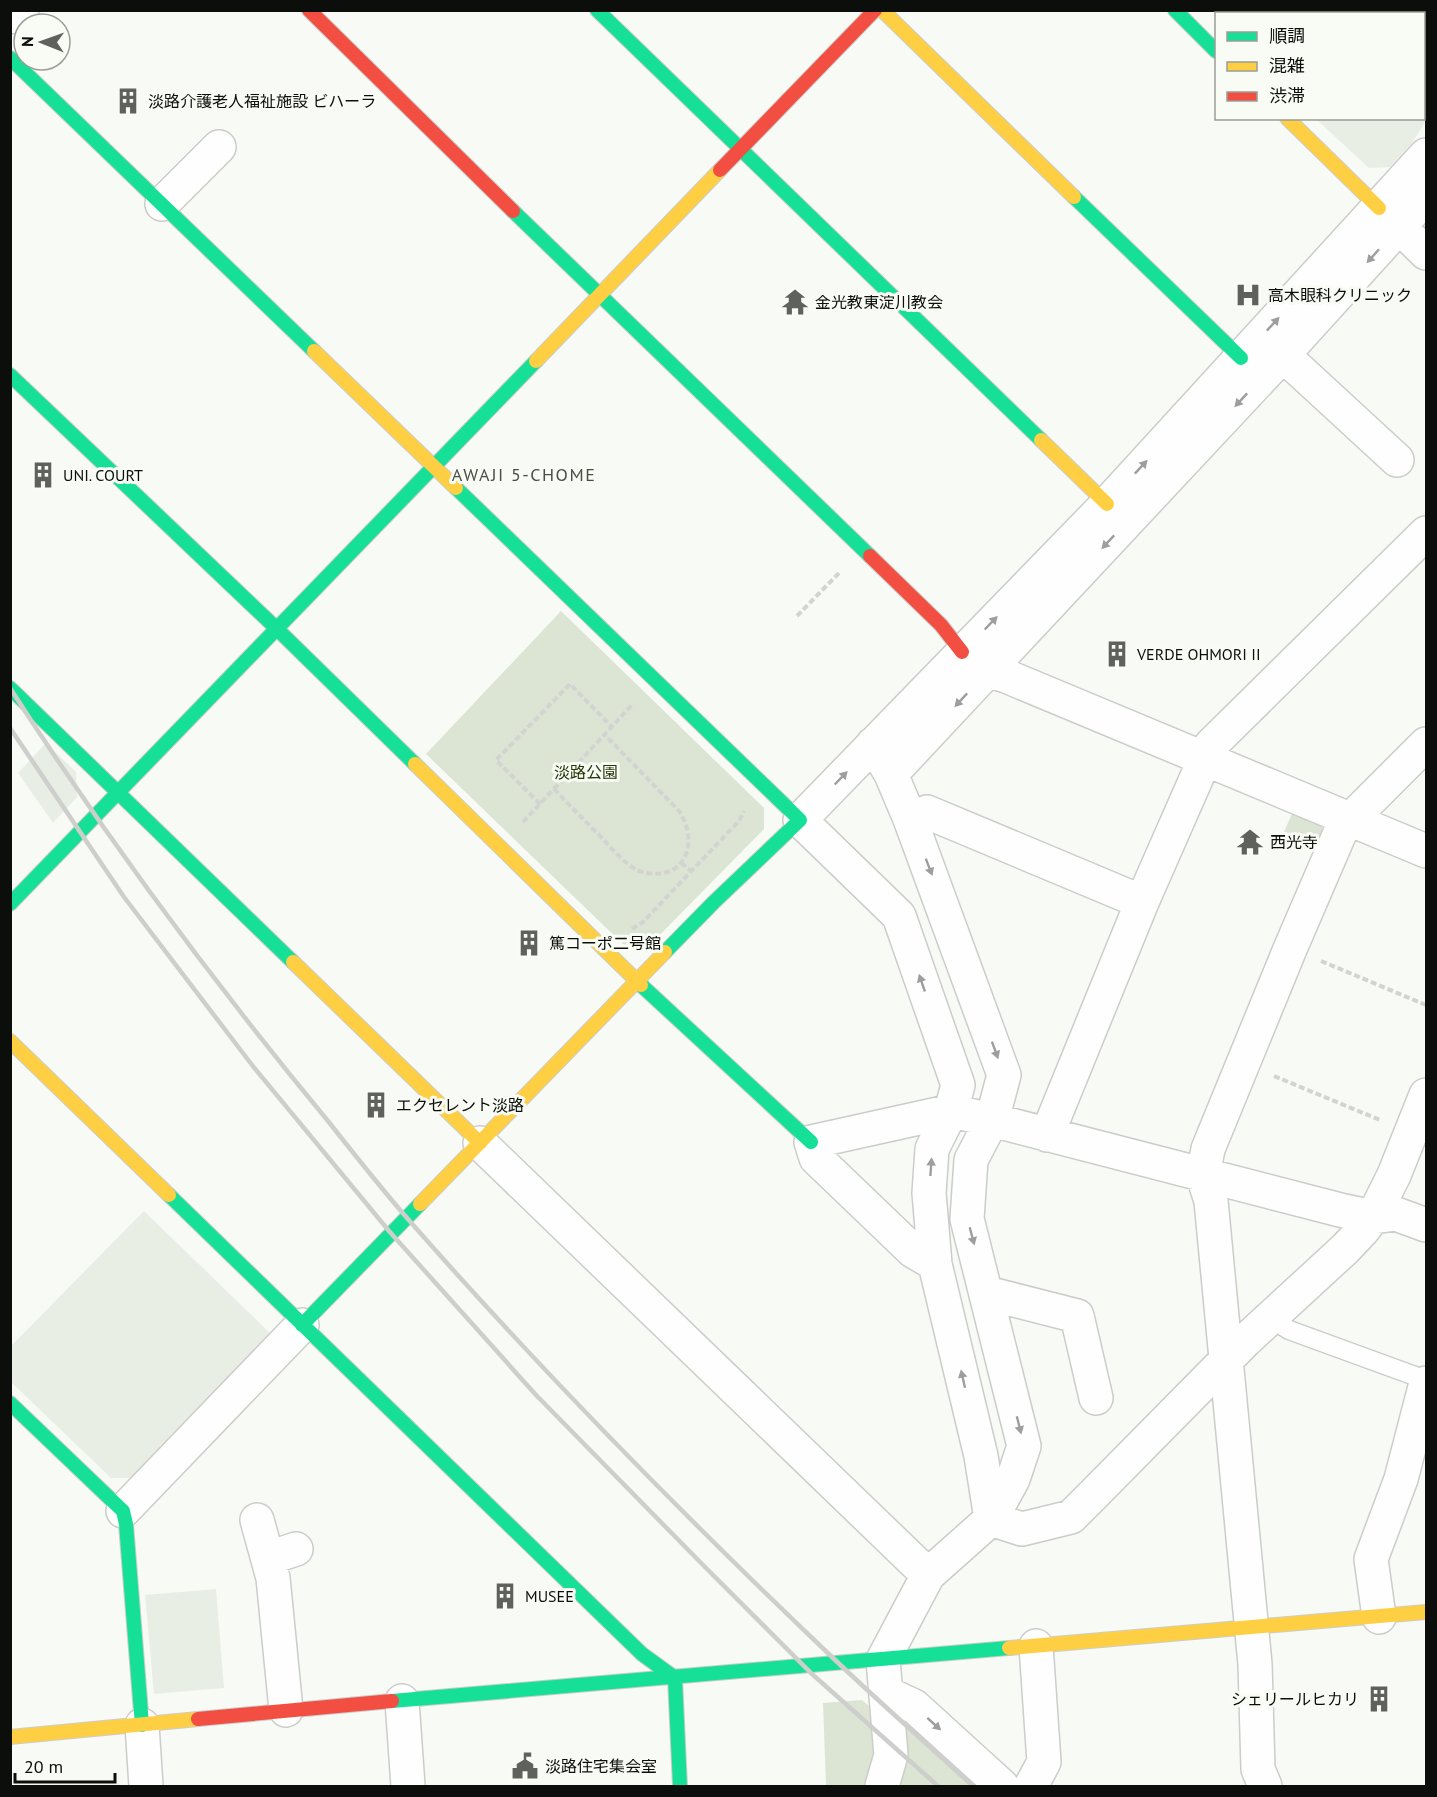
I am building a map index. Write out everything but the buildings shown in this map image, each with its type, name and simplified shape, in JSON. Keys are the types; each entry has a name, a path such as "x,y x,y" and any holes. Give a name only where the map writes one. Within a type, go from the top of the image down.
{"street":[{"path":"10,17 22,10"},
{"path":"309,10 598,295 941,625 976,667 1204,758 1426,851"},
{"path":"597,10 1107,504"},
{"path":"10,904 875,10"},
{"path":"882,10 1242,357"},
{"path":"1174,10 1215,50"},
{"path":"10,58 899,916 958,1085 951,1112 932,1149 929,1193 935,1264 981,1456 992,1519"},
{"path":"1289,120 1426,253"},
{"path":"162,204 219,147"},
{"path":"891,774 1283,355 1389,217 1426,155"},
{"path":"123,1511 714,902 800,820 1107,504 1242,357 1389,217 1426,197"},
{"path":"1283,355 1397,460"},
{"path":"10,375 276,628 637,981 812,1142 816,1158 913,1251 935,1264"},
{"path":"1047,1135 1142,902 1211,745 1426,533"},
{"path":"10,688 928,1575"},
{"path":"873,744 891,774 910,819 1004,1075 992,1120 971,1160 967,1219 1024,1446 1014,1479 992,1519 928,1575 883,1660 891,1755 882,1786"},
{"path":"1254,1781 1255,1664 1211,1201 1203,1176 1208,1149 1340,833 1350,820 1426,744"},
{"path":"910,819 927,812 1142,902"},
{"path":"10,1041 642,1654 675,1678"},
{"path":"992,1519 1022,1529 1071,1517 1227,1360 1345,1249 1373,1217 1394,1175 1426,1095"},
{"path":"812,1142 951,1112 992,1120 1203,1176 1373,1217 1396,1214 1426,1224"},
{"path":"987,1293 1077,1316 1096,1398"},
{"path":"1379,1617 1371,1559 1401,1479 1426,1382"},
{"path":"10,1403 123,1511 126,1524 146,1786"},
{"path":"257,1520 282,1554 273,1578 285,1710"},
{"path":"10,1737 285,1710 1426,1612"},
{"path":"1031,1786 1044,1762 1036,1646"},
{"path":"675,1678 680,1786"},
{"path":"886,1693 914,1706 1002,1786"},
{"path":"402,1701 408,1786"}],"lane":[{"path":"1271,1318 1289,1330 1426,1382"}],"path":[{"path":"797,616 862,548"},
{"path":"500,847 655,681"},
{"path":"540,804 496,760 570,684 612,727"},
{"path":"554,789 624,861 639,871 663,874 681,863 687,854 688,840 687,825 680,812 604,735"},
{"path":"609,954 691,872 766,788"},
{"path":"681,863 691,872"},
{"path":"1290,949 1426,1005"},
{"path":"1299,1087 1382,1121"}],"shaded area":[{"path":"1425,93 1426,120 1413,142 1390,167 1369,168 1317,120 1425,120"},
{"path":"46,743 76,772 77,797 53,823 18,773"},
{"path":"144,1211 272,1335 132,1478 111,1478 11,1382 10,1347"},
{"path":"216,1589 224,1688 154,1694 145,1595"}],"green space":[{"name":"淡路公園","path":"561,611 764,808 764,829 647,948 627,948 426,754"},
{"path":"1294,809 1316,818 1323,829 1315,847 1283,834"},
{"path":"862,1700 877,1713 880,1756 871,1786 826,1786 823,1703"},
{"path":"906,1717 982,1786 893,1786 899,1721"}],"railway":[{"path":"10,688 123,855 203,963 407,1218 509,1331 668,1497 832,1657 973,1786"},
{"path":"10,728 124,897 252,1065 389,1231 536,1395 704,1566 812,1674 938,1786"}],"traffic: fast":[{"path":"597,10 1041,440"},
{"path":"1175,10 1215,50"},
{"path":"10,58 314,351"},
{"path":"1074,197 1241,358"},
{"path":"513,211 870,556"},
{"path":"10,904 536,361"},
{"path":"10,375 415,764"},
{"path":"456,488 800,820 665,952"},
{"path":"10,688 293,962"},
{"path":"641,985 811,1142"},
{"path":"169,1195 642,1654 675,1678"},
{"path":"302,1325 420,1204"},
{"path":"10,1403 123,1511 126,1524 142,1725"},
{"path":"392,1701 1009,1648"},
{"path":"675,1678 680,1786"}],"traffic: slow":[{"path":"882,10 1074,197"},
{"path":"1289,120 1379,208"},
{"path":"536,361 720,170"},
{"path":"314,351 456,488"},
{"path":"1041,440 1107,504"},
{"path":"415,764 641,985"},
{"path":"420,1204 665,952"},
{"path":"293,962 480,1143"},
{"path":"10,1041 169,1195"},
{"path":"1009,1648 1426,1612"},
{"path":"10,1737 198,1719"}],"traffic: jam":[{"path":"309,10 513,211"},
{"path":"720,170 875,10"},
{"path":"870,556 941,625 962,652"},
{"path":"198,1719 392,1701"}],"place":[{"name":"淡路介護老人福祉施設 ビハーラ","path":"128,101"},
{"name":"高木眼科クリニック","path":"1248,295"},
{"name":"金光教東淀川教会","path":"795,302"},
{"name":"UNI. COURT","path":"43,475"},
{"name":"VERDE OHMORI II","path":"1117,654"},
{"name":"西光寺","path":"1250,842"},
{"name":"篤コーポ二号館","path":"529,943"},
{"name":"エクセレント淡路","path":"376,1105"},
{"name":"MUSEE","path":"505,1596"},
{"name":"シェリールヒカリ","path":"1379,1699"},
{"name":"淡路住宅集会室","path":"525,1766"}],"district":[{"name":"AWAJI 5-CHOME","path":"524,475"}]}
